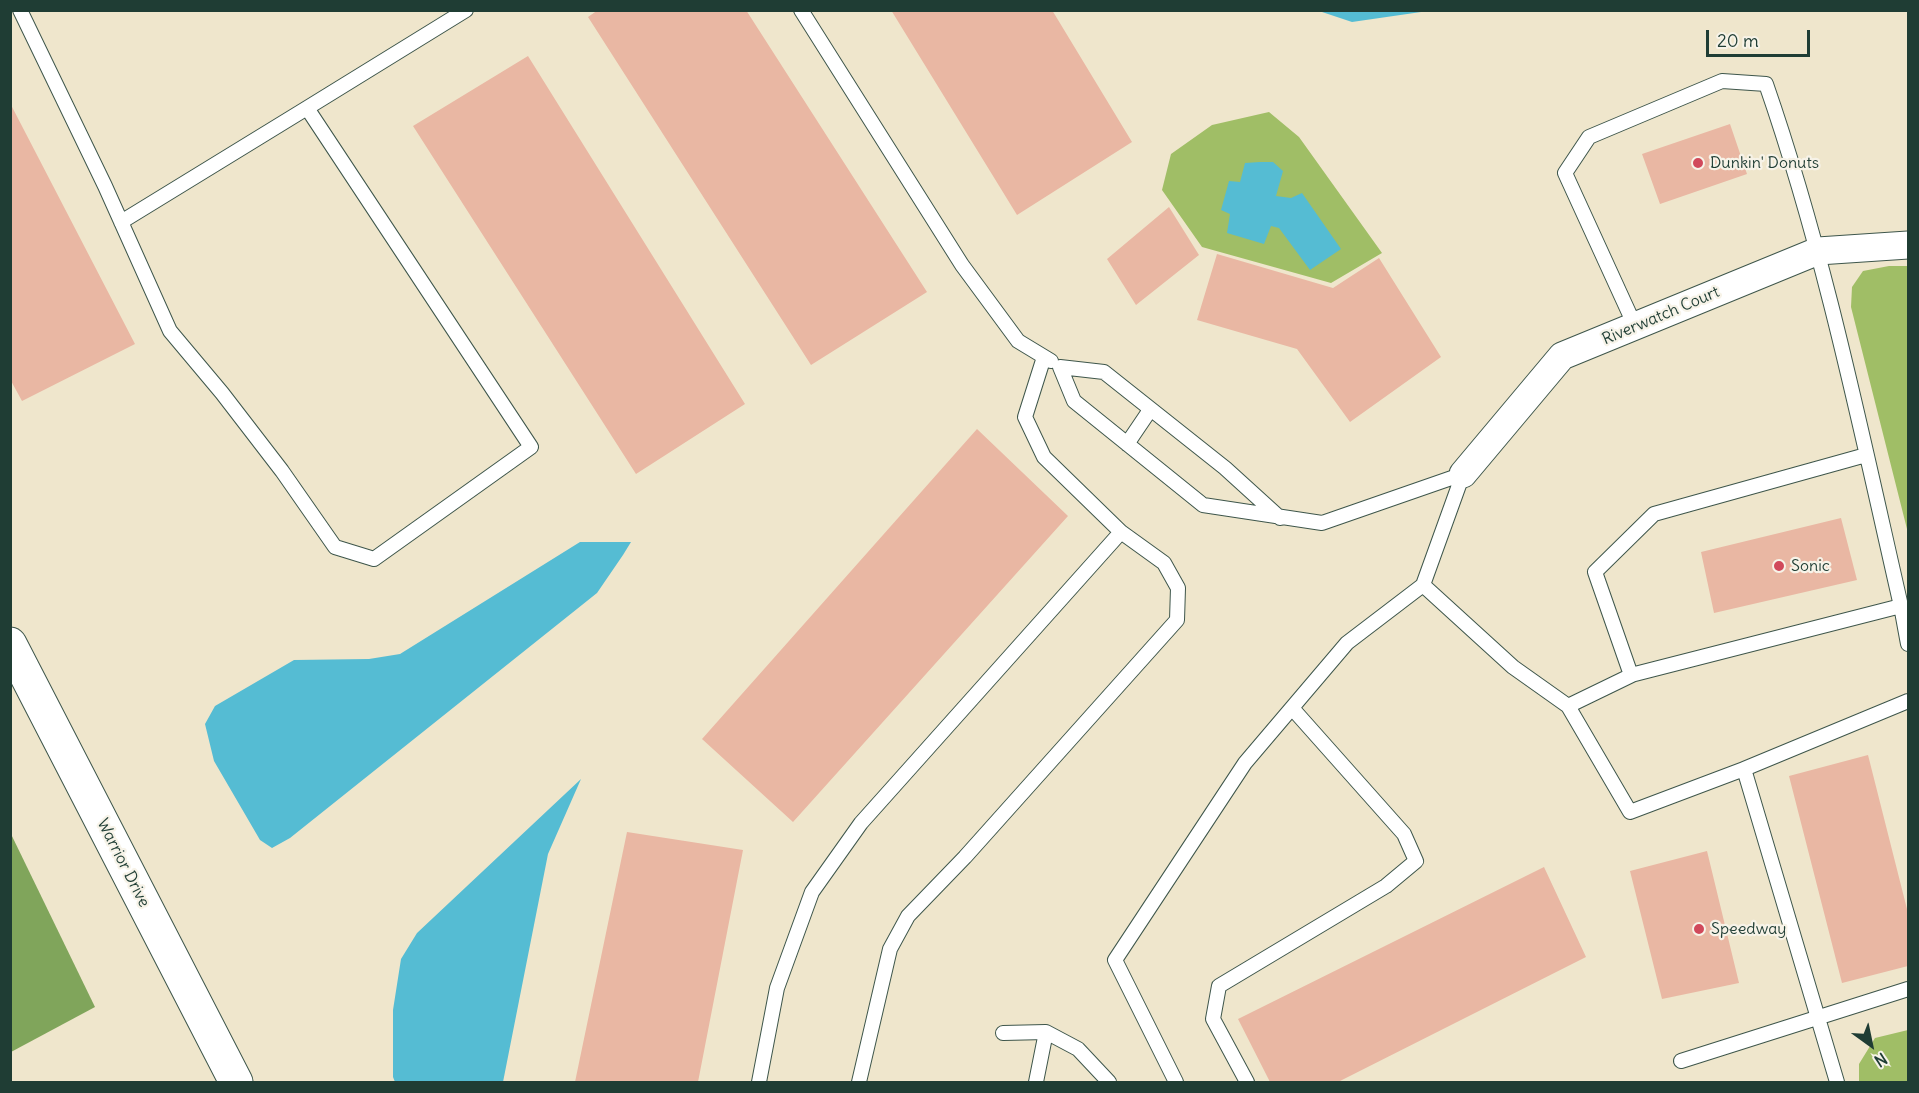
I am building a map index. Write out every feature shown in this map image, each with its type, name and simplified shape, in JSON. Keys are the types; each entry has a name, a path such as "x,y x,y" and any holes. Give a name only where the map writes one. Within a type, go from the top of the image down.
{"street":[{"name":"Riverwatch Court","path":"1463,474 1562,356 1818,251 1908,245"},
{"name":"Warrior Drive","path":"10,644 236,1083"}],"lane":[{"path":"20,10 170,331 222,393 282,471 335,547 374,559 531,447 307,108"},
{"path":"121,222 466,10"},
{"path":"801,10 962,265 1018,341 1060,367 1104,372 1225,468 1280,518"},
{"path":"1635,326 1565,173 1589,137 1722,81 1766,84 1790,154 1818,251 1908,644"},
{"path":"859,1083 890,949 908,916 973,848 1177,620 1178,588 1164,563 1121,532 1044,457 1026,417 1044,357"},
{"path":"1060,367 1074,400 1203,505 1322,523 1463,474"},
{"path":"1127,444 1150,410"},
{"path":"1634,674 1631,675 1595,572 1654,514 1866,455"},
{"path":"1176,1083 1115,960 1245,763 1347,643 1423,585 1463,474"},
{"path":"759,1083 777,988 812,892 861,823 1121,532"},
{"path":"1423,585 1513,667 1568,706 1630,812 1744,769 1908,701"},
{"path":"1568,706 1634,674 1901,606"},
{"path":"1248,1083 1213,1019 1219,986 1386,886 1416,861 1404,834 1292,708"},
{"path":"1744,769 1837,1083"},
{"path":"1681,1061 1908,989"},
{"path":"1003,1032 1046,1032 1078,1049 1109,1083"},
{"path":"1036,1083 1046,1032"}],"green space":[{"path":"1269,112 1299,137 1382,253 1331,283 1202,247 1162,190 1171,154 1212,125"},
{"path":"1889,266 1908,266 1908,533 1851,307 1852,287 1863,271"},
{"path":"10,832 95,1007 11,1052 10,1052"},
{"path":"1908,1030 1908,1082 1859,1082 1859,1064 1875,1038"}],"water":[{"path":"1319,10 1428,11 1352,22"},
{"path":"1273,162 1283,171 1276,196 1291,198 1302,193 1341,249 1310,270 1279,228 1271,226 1264,244 1227,233 1230,214 1221,210 1229,181 1240,182 1245,163"},
{"path":"580,542 631,542 597,593 290,838 272,848 260,840 214,761 205,724 215,706 294,660 369,659 400,654"},
{"path":"581,779 548,854 503,1082 395,1082 393,1077 393,1010 401,959 417,933"}],"building":[{"path":"598,10 746,10 927,292 811,365 588,17"},
{"path":"891,10 1052,10 1132,142 1017,215"},
{"path":"528,56 745,404 636,474 413,126"},
{"path":"10,103 135,344 22,401 10,379"},
{"path":"1730,124 1747,174 1660,204 1642,154"},
{"path":"1169,207 1199,255 1136,305 1107,259"},
{"path":"1217,254 1333,288 1379,258 1441,357 1350,422 1297,349 1197,320"},
{"path":"977,429 1068,516 793,822 702,739"},
{"name":"Sonic","path":"1841,518 1857,580 1714,613 1701,552"},
{"path":"1868,755 1908,913 1908,966 1842,983 1789,776"},
{"path":"627,832 743,850 698,1082 575,1082"},
{"path":"1707,851 1739,983 1662,999 1630,871"},
{"path":"1544,867 1586,957 1338,1082 1270,1082 1238,1019"}],"place":[{"name":"Dunkin' Donuts","path":"1698,163"},
{"name":"Sonic","path":"1779,566"},
{"name":"Speedway","path":"1699,929"}]}
